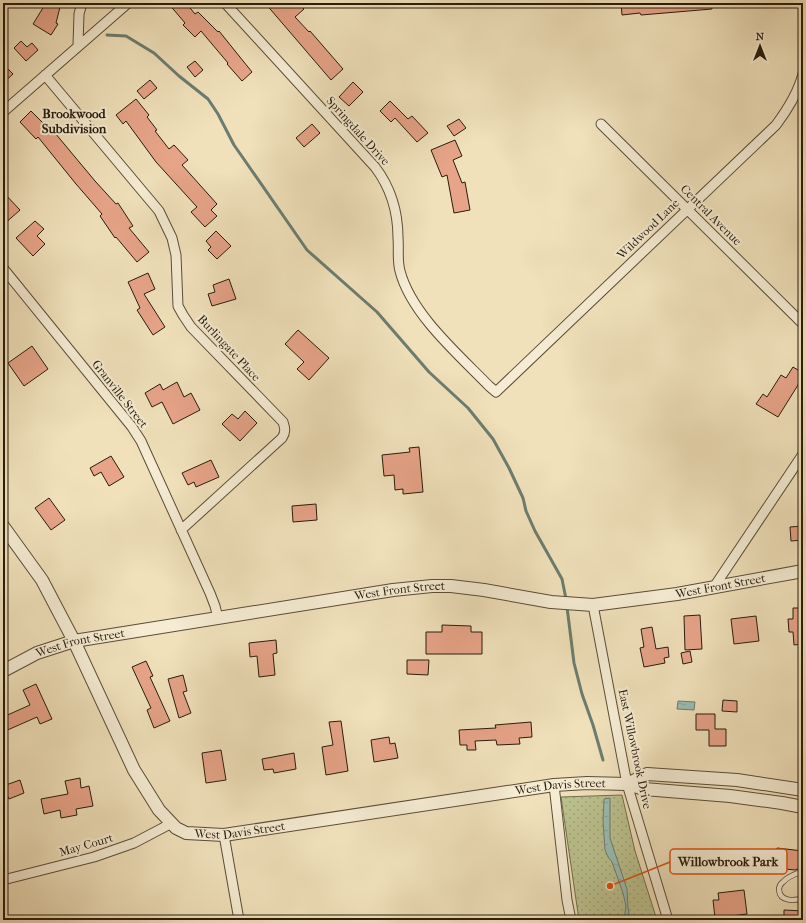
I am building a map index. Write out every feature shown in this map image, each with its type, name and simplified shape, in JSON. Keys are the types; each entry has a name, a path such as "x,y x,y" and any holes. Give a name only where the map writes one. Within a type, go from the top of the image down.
{"street":[{"path":"78,45 82,3"},
{"path":"3,112 78,45 128,3"},
{"name":"Springdale Drive","path":"225,3 375,167 385,180 394,201 397,215 398,256 400,270 410,297 433,327 496,392"},
{"name":"Wildwood Lane","path":"496,392 687,208 776,125 787,110 797,91 803,74"},
{"name":"Burlingate Place","path":"45,75 159,211 172,238 176,255 178,306 191,327 283,422 285,428 285,434 282,438 181,530"},
{"name":"Central Avenue","path":"600,124 687,208 803,324"},
{"name":"Granville Street","path":"3,268 132,426 141,441 210,593 218,618"},
{"path":"714,587 803,454"},
{"name":"West Davis Street","path":"3,526 42,580 74,641 134,770 160,810 176,828 186,833 224,835 554,785 587,783 627,784 644,790 730,796 803,807"},
{"name":"West Front Street","path":"3,671 37,653 74,641 392,590 432,586 465,587 551,602 593,605 714,587 803,571"},
{"name":"East Willowbrook Drive","path":"593,605 627,784 668,920"},
{"name":"West Davis Street","path":"627,784 647,774 737,780 803,790"},
{"path":"554,785 567,900 571,920"},
{"name":"May Court","path":"3,880 94,857 134,843 172,823"},
{"path":"224,835 239,920"}],"lane":[{"path":"803,871 783,881 780,885 779,892 781,897 786,900 803,898"}],"green space":[{"path":"622,795 635,851 657,920 579,920 561,797"}],"water":[{"path":"678,701 695,702 694,710 677,709"},
{"path":"610,798 610,838 627,889 630,920 624,920 626,906 623,893 612,862 605,850 603,821 604,799"}],"building":[{"path":"46,3 61,3 56,23 58,24 51,35 33,24"},
{"path":"168,3 186,3 195,14 198,12 218,32 219,31 252,72 242,81 201,31 195,37 183,25 185,23"},
{"path":"265,3 298,3 304,9 295,17 309,32 310,31 343,69 331,80"},
{"path":"621,3 712,3 712,9 641,15 640,13 622,15"},
{"path":"21,41 27,47 32,43 38,50 26,61 14,48"},
{"path":"195,61 203,70 195,77 187,67"},
{"path":"3,64 13,74 3,83"},
{"path":"150,80 157,88 144,99 137,91"},
{"path":"353,82 363,92 349,106 339,97"},
{"path":"136,99 149,115 147,117 157,130 155,131 169,149 174,145 188,160 182,165 217,204 211,210 217,216 205,227 191,212 197,207 156,162 126,121 123,124 116,115"},
{"path":"390,101 408,119 412,116 428,133 417,142 395,118 391,122 380,111"},
{"path":"31,111 54,134 55,133 95,181 116,204 118,203 133,226 129,228 149,252 137,262 116,237 115,238 100,216 102,214 38,137 36,139 20,122"},
{"path":"459,119 466,128 454,136 447,126"},
{"path":"312,124 320,133 304,147 296,138"},
{"path":"455,140 462,156 453,160 462,183 465,182 470,210 454,213 447,175 442,177 431,150"},
{"path":"3,192 20,210 3,225"},
{"path":"35,221 44,229 37,236 45,244 33,256 16,238"},
{"path":"216,231 231,246 217,259 208,250 211,247 206,241"},
{"path":"148,273 155,289 144,294 165,327 153,335 137,310 140,308 128,282"},
{"path":"229,279 236,299 212,306 208,294 215,292 213,285"},
{"path":"298,330 329,358 309,380 297,369 304,362 285,344"},
{"path":"32,346 48,369 24,386 8,363"},
{"path":"793,367 803,373 803,377 778,417 756,404 763,394 767,397 781,375 786,378"},
{"path":"177,382 184,397 191,393 200,410 173,424 162,402 152,407 145,393 160,384 163,390"},
{"path":"245,411 257,423 240,441 222,424 232,414 238,419"},
{"path":"419,447 423,492 403,494 403,489 395,490 394,475 384,476 382,455 410,452 409,448"},
{"path":"111,456 124,477 109,486 101,472 94,476 90,468"},
{"path":"211,460 219,477 196,487 194,482 188,485 182,473"},
{"path":"49,498 65,520 51,530 35,508"},
{"path":"316,504 317,520 293,522 292,506"},
{"path":"803,526 803,540 791,541 790,527"},
{"path":"793,608 803,608 803,644 794,645 793,632 789,632 788,619 793,619"},
{"path":"700,615 702,649 685,650 684,616"},
{"path":"756,616 759,641 734,644 731,619"},
{"path":"442,625 471,626 471,632 482,632 482,654 426,654 426,632 442,632"},
{"path":"652,627 656,649 668,647 669,657 664,658 665,663 644,667 640,648 644,647 641,629"},
{"path":"276,640 277,653 273,654 275,675 259,677 257,656 250,657 249,643"},
{"path":"690,651 692,662 683,664 681,653"},
{"path":"407,660 429,660 428,675 407,674"},
{"path":"146,661 153,676 150,677 170,721 154,728 147,710 151,708 132,667"},
{"path":"183,675 187,691 183,692 191,713 179,718 168,679"},
{"path":"36,684 52,719 40,724 37,717 3,732 3,717 30,705 23,690"},
{"path":"723,700 737,701 737,712 722,711"},
{"path":"696,714 715,714 715,729 726,729 726,746 709,746 709,730 696,730"},
{"path":"341,721 348,771 326,775 322,747 333,745 329,722"},
{"path":"531,722 532,737 519,738 520,744 497,745 496,740 475,741 476,750 467,750 467,745 460,745 459,730 496,728 495,725"},
{"path":"389,737 390,744 395,743 398,758 374,762 371,740"},
{"path":"221,750 226,780 206,783 202,753"},
{"path":"294,753 296,769 274,773 273,769 264,770 262,759"},
{"path":"80,778 81,788 89,786 93,806 76,809 77,815 61,818 60,810 44,814 41,799 68,794 65,781"},
{"path":"20,780 24,793 9,799 3,786"},
{"path":"777,848 803,851 803,867 795,870 775,868"},
{"path":"744,890 747,914 715,918 713,900 719,900 718,893"},
{"path":"784,910 803,911 803,920 784,920"}],"waterway":[{"path":"107,35 126,36 154,53 179,76 208,99 218,114 234,145 307,250 377,312 429,372 468,408 493,439 509,468 523,498 526,511 535,531 562,579 566,599"},
{"path":"567,607 574,663 582,694 603,760"}],"place":[{"name":"Willowbrook Park","path":"610,886"}],"district":[{"name":"Brookwood Subdivision","path":"74,120"}]}
